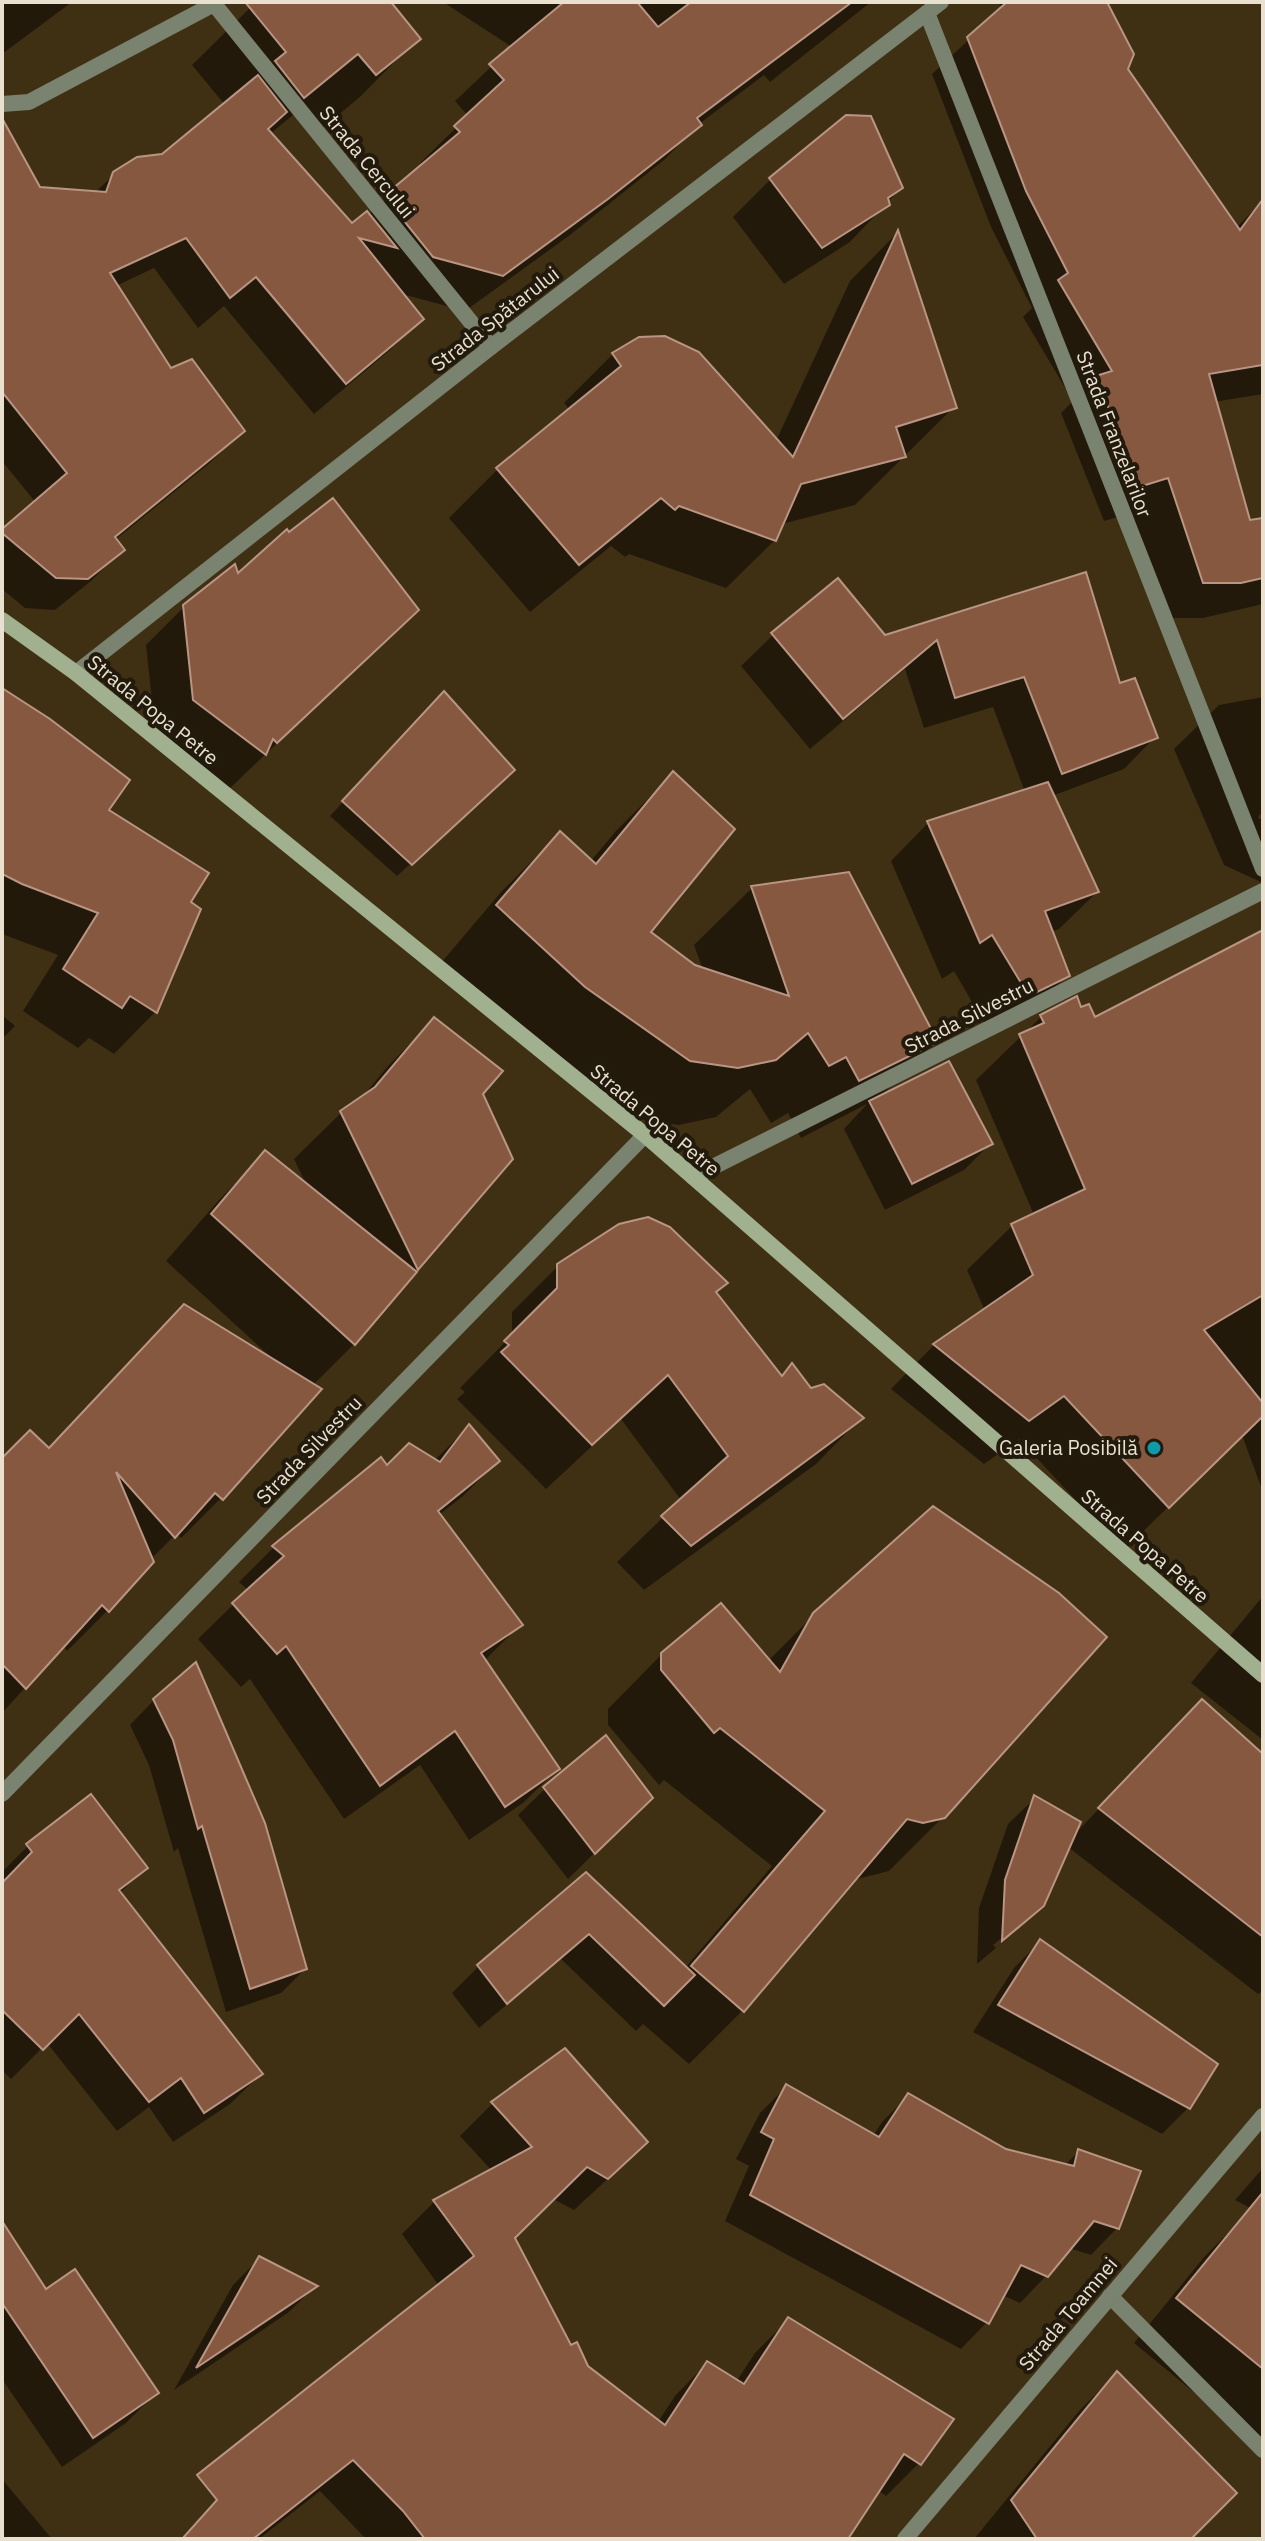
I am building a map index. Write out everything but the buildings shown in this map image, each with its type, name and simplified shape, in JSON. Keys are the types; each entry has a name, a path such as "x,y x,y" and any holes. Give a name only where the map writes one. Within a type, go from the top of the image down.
{"street":[{"name":"Strada Spătarului","path":"76,673 491,347 941,2"},
{"path":"2,104 29,102 216,3"},
{"name":"Strada Cercului","path":"216,3 491,347"},
{"name":"Strada Franzelarilor","path":"927,13 1263,869"},
{"name":"Strada Popa Petre","path":"2,620 76,673 645,1135 1263,1675"},
{"name":"Strada Silvestru","path":"693,1177 1263,891"},
{"name":"Strada Silvestru","path":"2,1794 645,1135"},
{"name":"Strada Toamnei","path":"905,2539 1263,2116"},
{"path":"1110,2296 1263,2450"}],"place":[{"name":"Galeria Posibilă","path":"1154,1448"}]}
